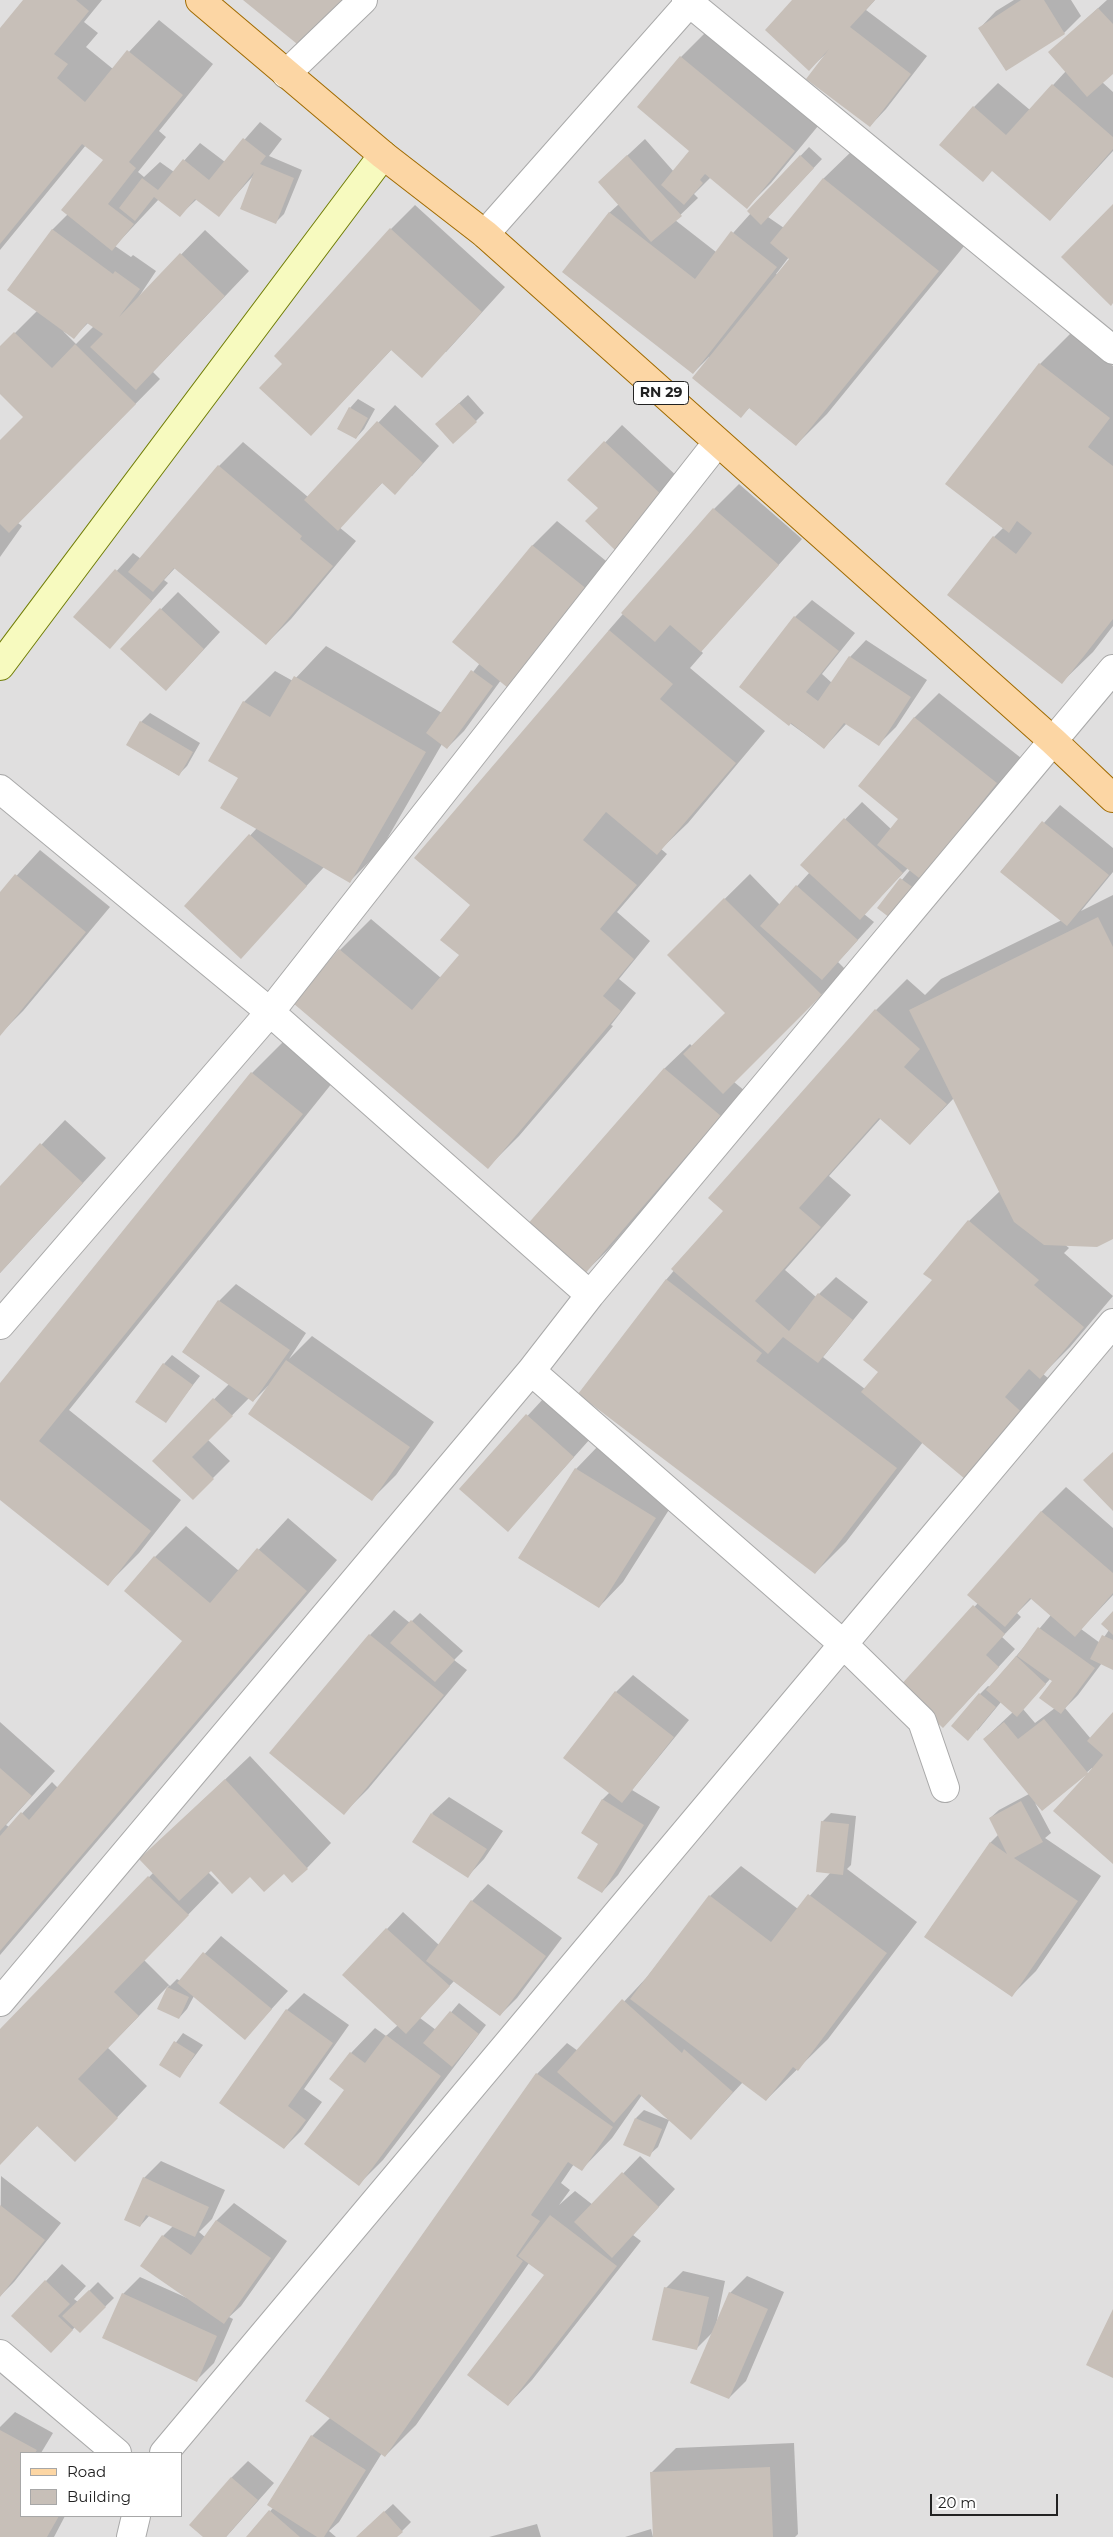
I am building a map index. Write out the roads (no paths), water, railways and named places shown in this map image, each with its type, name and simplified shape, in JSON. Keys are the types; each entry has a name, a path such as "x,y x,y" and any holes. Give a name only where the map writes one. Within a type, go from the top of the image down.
{"main road":[{"name":"RN 29","path":"200,0 383,155 485,234 1053,741 1113,798"}],"street":[{"path":"286,74 363,0"},
{"path":"485,234 688,2 1113,350"},
{"path":"0,666 383,155"},
{"path":"0,1325 270,1012 717,443"},
{"path":"0,2002 531,1371 590,1295 1113,669"},
{"path":"0,789 270,1012 590,1295"},
{"path":"165,2452 1113,1323"},
{"path":"531,1371 843,1644 922,1721 946,1788"},
{"path":"0,2354 116,2452"},
{"path":"131,2537 136,2517"}]}
